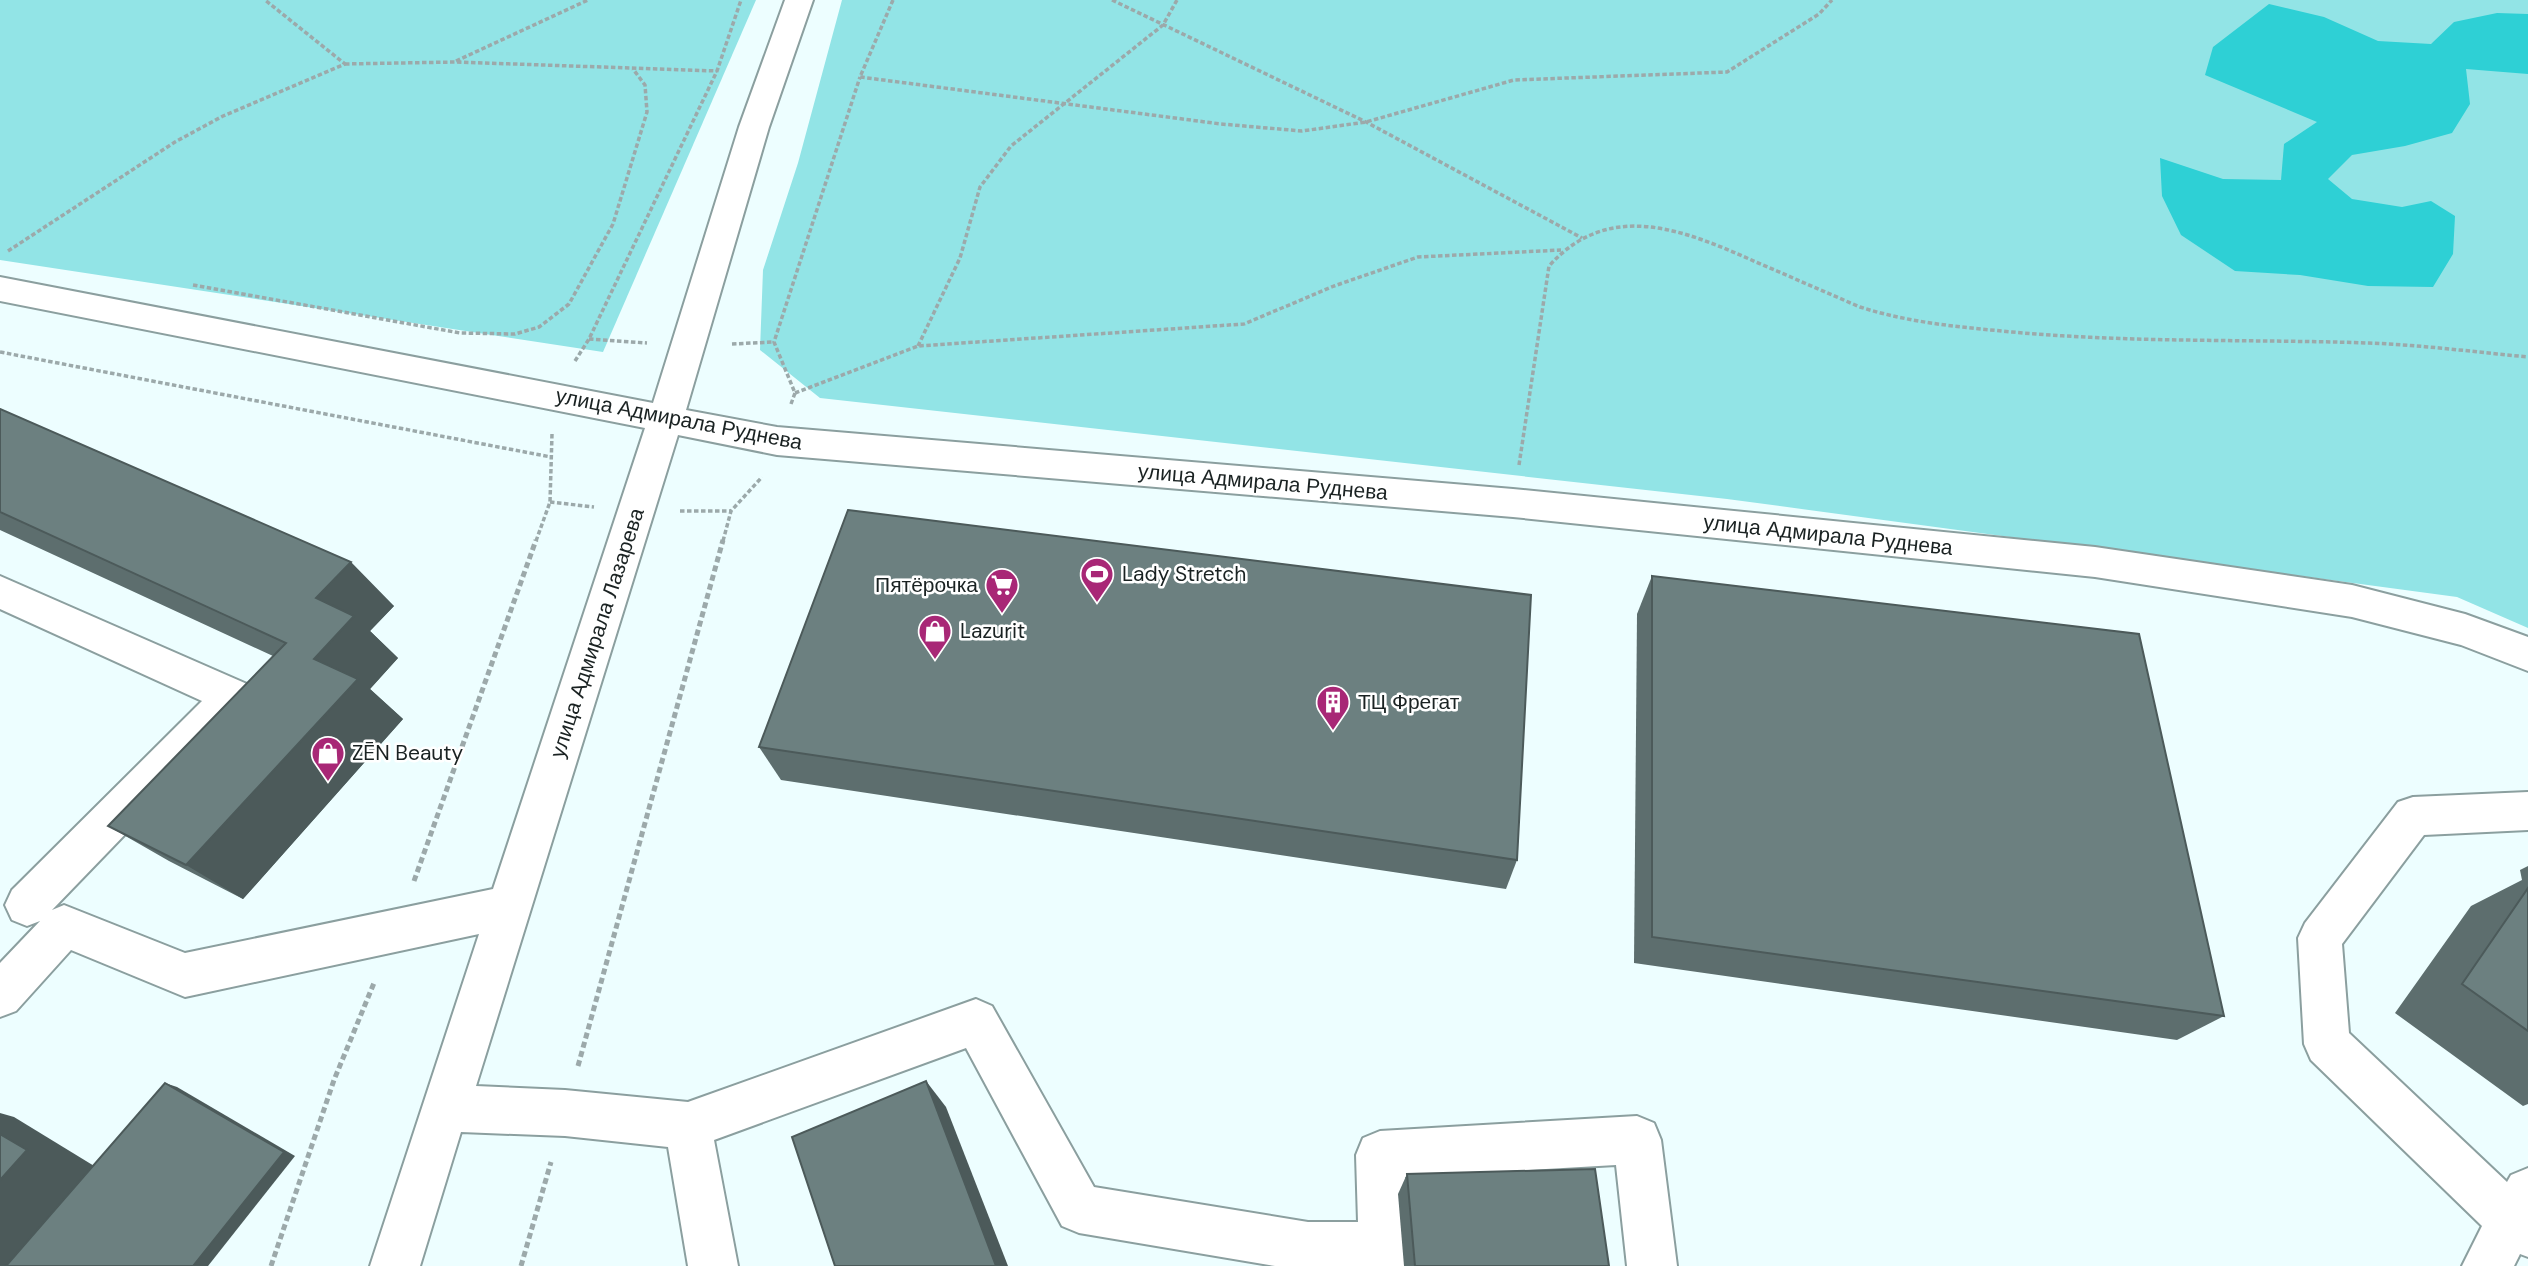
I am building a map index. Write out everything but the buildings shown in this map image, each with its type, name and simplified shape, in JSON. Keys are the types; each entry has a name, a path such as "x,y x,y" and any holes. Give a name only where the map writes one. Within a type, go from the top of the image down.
{"street":[{"name":"улица Адмирала Лазарева","path":"395,1266 508,907 667,419 774,66 799,0"},
{"name":"улица Адмирала Руднева","path":"0,289 777,441 1513,503 2136,568 2352,601 2465,630 2528,654"},
{"path":"0,592 233,696 13,899 64,926 185,975 508,907"},
{"path":"2487,1266 2523,1215 2327,1044 2320,939 2413,816 2528,811"},
{"path":"0,995 64,926"},
{"path":"446,1108 565,1113 688,1126 976,1021 1079,1209 1306,1257 1384,1256 1380,1156 1637,1140 1651,1266"},
{"path":"688,1126 713,1266"}],"path":[{"path":"265,0 345,64"},
{"path":"456,62 588,0"},
{"path":"271,1266 334,1080 396,931 550,502 554,396 589,339 717,71 741,0"},
{"path":"522,1266 731,511 764,475 795,393 774,342 860,77 893,0"},
{"path":"1112,0 1366,122 1582,238"},
{"path":"918,346 960,258 980,187 1011,146 1163,25 1177,0"},
{"path":"860,77 1221,124 1302,131 1366,122 1514,80 1727,72 1819,14 1832,0"},
{"path":"21,254 8,251 175,142 223,116 345,64 456,62 717,71"},
{"path":"186,284 460,333 515,334 539,327 569,304 613,224 647,112 645,85 633,69"},
{"path":"1513,503 1544,282 1549,266 1562,250 1582,238 1621,226 1644,224 1684,230 1860,307 1885,315 1938,325 2114,340 2371,343 2528,356"},
{"path":"795,393 918,346 1244,324 1334,286 1418,257 1562,250"},
{"path":"0,352 551,457"}],"shaded area":[{"path":"0,0 756,0 603,352 0,260"},
{"path":"842,0 2528,0 2528,628 2457,597 1727,499 820,398 760,350 763,270 798,163"},
{"path":"2269,4 2324,17 2378,41 2431,44 2454,22 2497,13 2528,14 2528,74 2466,69 2470,104 2452,133 2405,146 2352,155 2328,179 2352,199 2402,207 2431,201 2455,216 2453,254 2433,287 2368,286 2300,275 2235,271 2181,235 2162,196 2160,158 2223,179 2281,180 2284,144 2317,122 2205,75 2213,47"}],"place":[{"name":"Lady Stretch","path":"1097,604"},
{"name":"Пятёрочка","path":"1002,615"},
{"name":"Lazurit","path":"935,661"},
{"name":"ТЦ Фрегат","path":"1333,732"},
{"name":"ZĒN Beauty","path":"328,783"}]}
